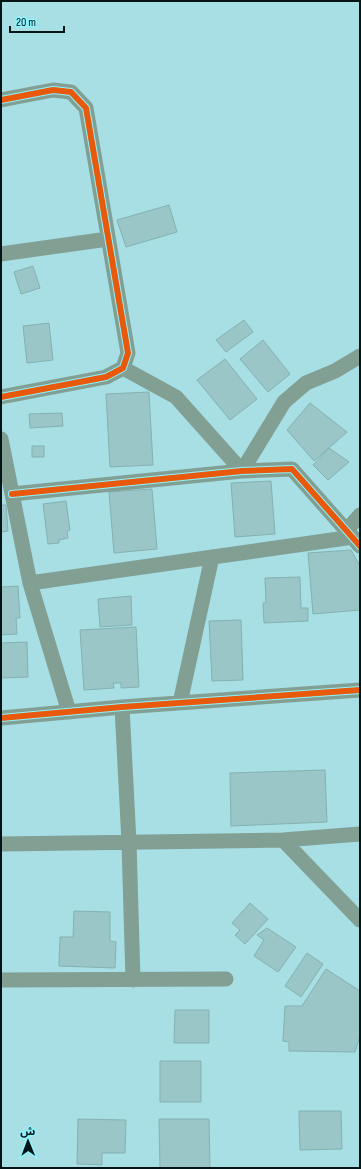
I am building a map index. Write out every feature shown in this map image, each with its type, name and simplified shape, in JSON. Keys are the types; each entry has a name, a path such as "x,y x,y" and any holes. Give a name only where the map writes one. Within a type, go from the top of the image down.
{"street":[{"path":"1,100 53,90 71,92 86,108 128,353 123,368 106,377 1,397"},
{"path":"1,254 108,239"},
{"path":"242,471 284,402 306,383 335,371 360,356"},
{"path":"123,368 176,396 242,471"},
{"path":"1,439 30,583 69,712"},
{"path":"12,494 242,471 292,469 353,538"},
{"path":"353,538 360,515"},
{"path":"30,583 353,538"},
{"path":"180,703 212,557"},
{"path":"1,718 122,707 360,690"},
{"path":"122,707 129,842 133,980"},
{"path":"1,844 283,840 360,834"},
{"path":"283,840 360,920"},
{"path":"1,980 226,979"}],"building":[{"path":"169,205 177,232 126,247 117,220"},
{"path":"33,266 40,288 21,294 14,272"},
{"path":"244,320 253,332 226,352 216,340"},
{"path":"49,323 53,360 27,363 23,326"},
{"path":"263,340 290,374 268,392 240,359"},
{"path":"225,359 257,399 230,420 197,380"},
{"path":"149,392 153,465 110,467 106,394"},
{"path":"310,403 347,432 314,461 287,430"},
{"path":"62,413 63,426 30,428 29,414"},
{"path":"32,446 44,446 44,457 32,457"},
{"path":"329,448 349,462 328,480 313,465"},
{"path":"271,481 275,534 235,537 231,483"},
{"path":"152,489 157,549 114,553 109,492"},
{"path":"66,501 70,530 67,531 68,538 59,540 59,543 48,544 43,504"},
{"path":"1,505 6,505 8,531 1,532"},
{"path":"351,550 360,566 360,610 313,614 308,553"},
{"path":"300,577 301,608 308,608 308,621 264,623 263,603 266,603 265,578"},
{"path":"18,586 20,618 16,618 17,634 1,635 1,587"},
{"path":"131,596 132,625 100,627 98,599"},
{"path":"241,620 243,680 212,681 209,621"},
{"path":"136,627 139,687 121,688 121,683 113,683 114,688 84,690 80,630"},
{"path":"27,642 28,677 1,678 1,643"},
{"path":"325,770 327,822 231,826 230,773"},
{"path":"250,903 268,919 245,944 235,935 240,930 232,923"},
{"path":"74,911 110,912 110,941 116,942 115,968 59,966 60,937 73,937"},
{"path":"267,928 296,947 278,972 254,956 264,940 257,935"},
{"path":"307,953 323,964 301,997 285,986"},
{"path":"326,969 360,991 360,1036 355,1052 289,1051 289,1042 283,1041 285,1006 302,1006"},
{"path":"175,1010 209,1010 209,1043 174,1043"},
{"path":"160,1061 201,1061 201,1102 160,1102"},
{"path":"299,1111 341,1111 342,1149 300,1150"},
{"path":"78,1119 126,1120 125,1153 102,1153 102,1165 77,1164"},
{"path":"159,1119 209,1119 210,1168 160,1168"}],"cycle path":[{"path":"1,100 53,90 71,92 86,108 128,353 123,368 106,377 1,397"},
{"path":"12,494 242,471 292,469 360,546"},
{"path":"1,718 122,707 360,690"}]}
